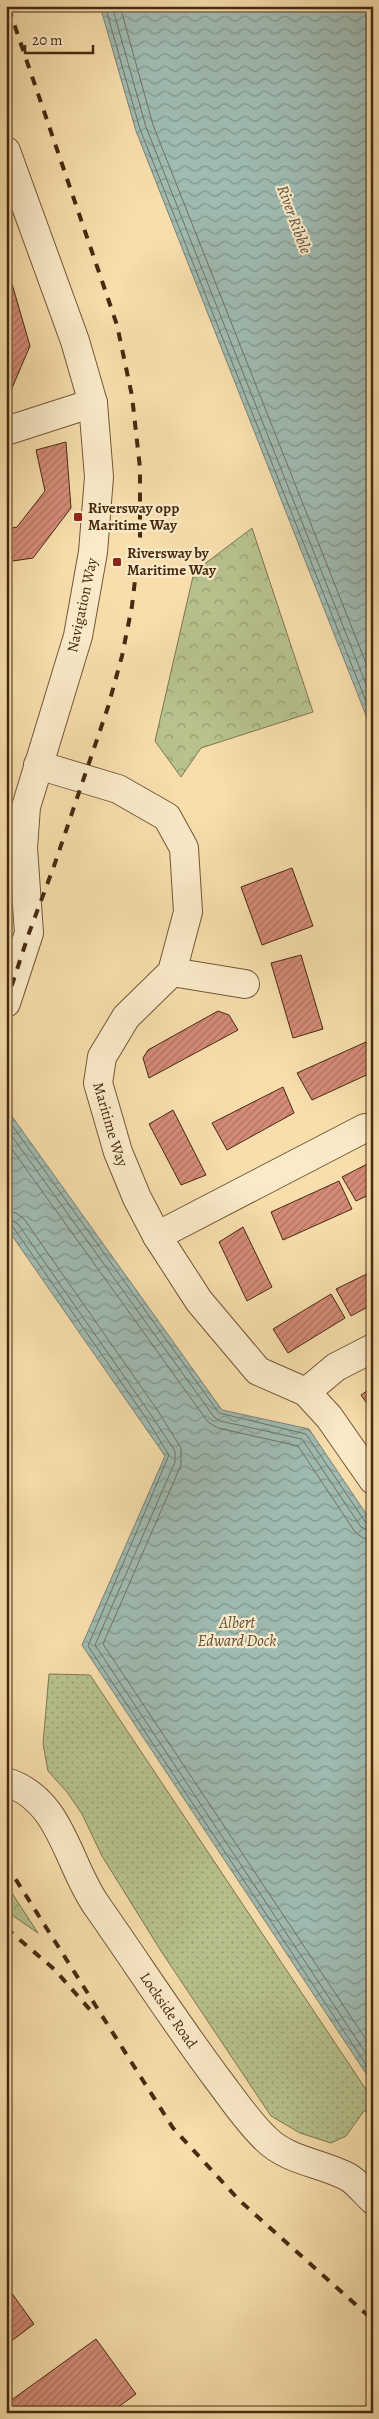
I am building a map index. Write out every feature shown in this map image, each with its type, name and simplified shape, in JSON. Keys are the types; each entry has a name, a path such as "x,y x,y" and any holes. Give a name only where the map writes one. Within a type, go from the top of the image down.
{"street":[{"name":"Navigation Way","path":"6,1003 28,933 23,848 26,807 78,636 93,552 99,476 93,403 75,341 8,159"},
{"path":"6,431 93,403"},
{"path":"38,765 118,789 167,817 184,848 188,912 172,972 245,984"},
{"name":"Maritime Way","path":"172,972 126,1017 102,1057 98,1083 118,1152 137,1198 157,1236 200,1300 258,1371 306,1392 329,1417 373,1480"},
{"path":"157,1236 365,1128"},
{"path":"306,1392 336,1367 373,1348"},
{"name":"Lockside Road","path":"6,1782 20,1787 42,1804 54,1820 94,1902 197,2052 252,2124 268,2141 286,2153 350,2178 373,2200"}],"green space":[{"path":"252,528 313,712 201,748 181,777 155,741 194,572"},
{"path":"49,1674 90,1675 373,2100 373,2111 364,2111 346,2136 331,2143 300,2133 271,2116 161,1951 102,1856 82,1814 67,1792 48,1771 43,1744"},
{"path":"6,1884 38,1933 6,1911"}],"water":[{"name":"River Ribble","path":"100,6 373,6 373,733 136,131"},
{"name":"Albert Edward Dock","path":"6,1108 222,1410 309,1429 373,1524 373,2084 82,1645 165,1456 6,1227"}],"building":[{"path":"6,276 10,277 30,346 9,395 6,396"},
{"path":"66,442 71,508 33,558 6,562 6,529 17,527 45,491 36,450"},
{"path":"292,868 313,926 262,945 241,887"},
{"path":"301,955 323,1029 293,1038 271,963"},
{"path":"218,1011 229,1015 238,1030 149,1078 143,1058 148,1050"},
{"path":"366,1042 373,1058 373,1072 312,1100 297,1073"},
{"path":"283,1087 294,1113 227,1150 212,1123"},
{"path":"173,1110 206,1175 181,1185 149,1124"},
{"path":"373,1161 373,1193 356,1201 342,1177"},
{"path":"339,1181 352,1209 283,1240 271,1212"},
{"path":"243,1227 272,1287 247,1301 219,1242"},
{"path":"373,1271 373,1304 351,1316 336,1289"},
{"path":"331,1294 345,1318 288,1353 273,1329"},
{"path":"373,1387 373,1412 361,1395"},
{"path":"8,2288 34,2324 6,2345 6,2289"},
{"path":"96,2339 136,2394 110,2413 6,2413 6,2404"}],"railway":[{"path":"6,1003 108,707 122,656 132,606 140,537 140,468 132,396 117,325 8,6"},
{"path":"6,1864 173,2128 239,2200 373,2320"},
{"path":"6,1928 54,1969 92,2012"}],"place":[{"name":"Riversway opp Maritime Way","path":"78,517"},
{"name":"Riversway by Maritime Way","path":"117,562"}]}
